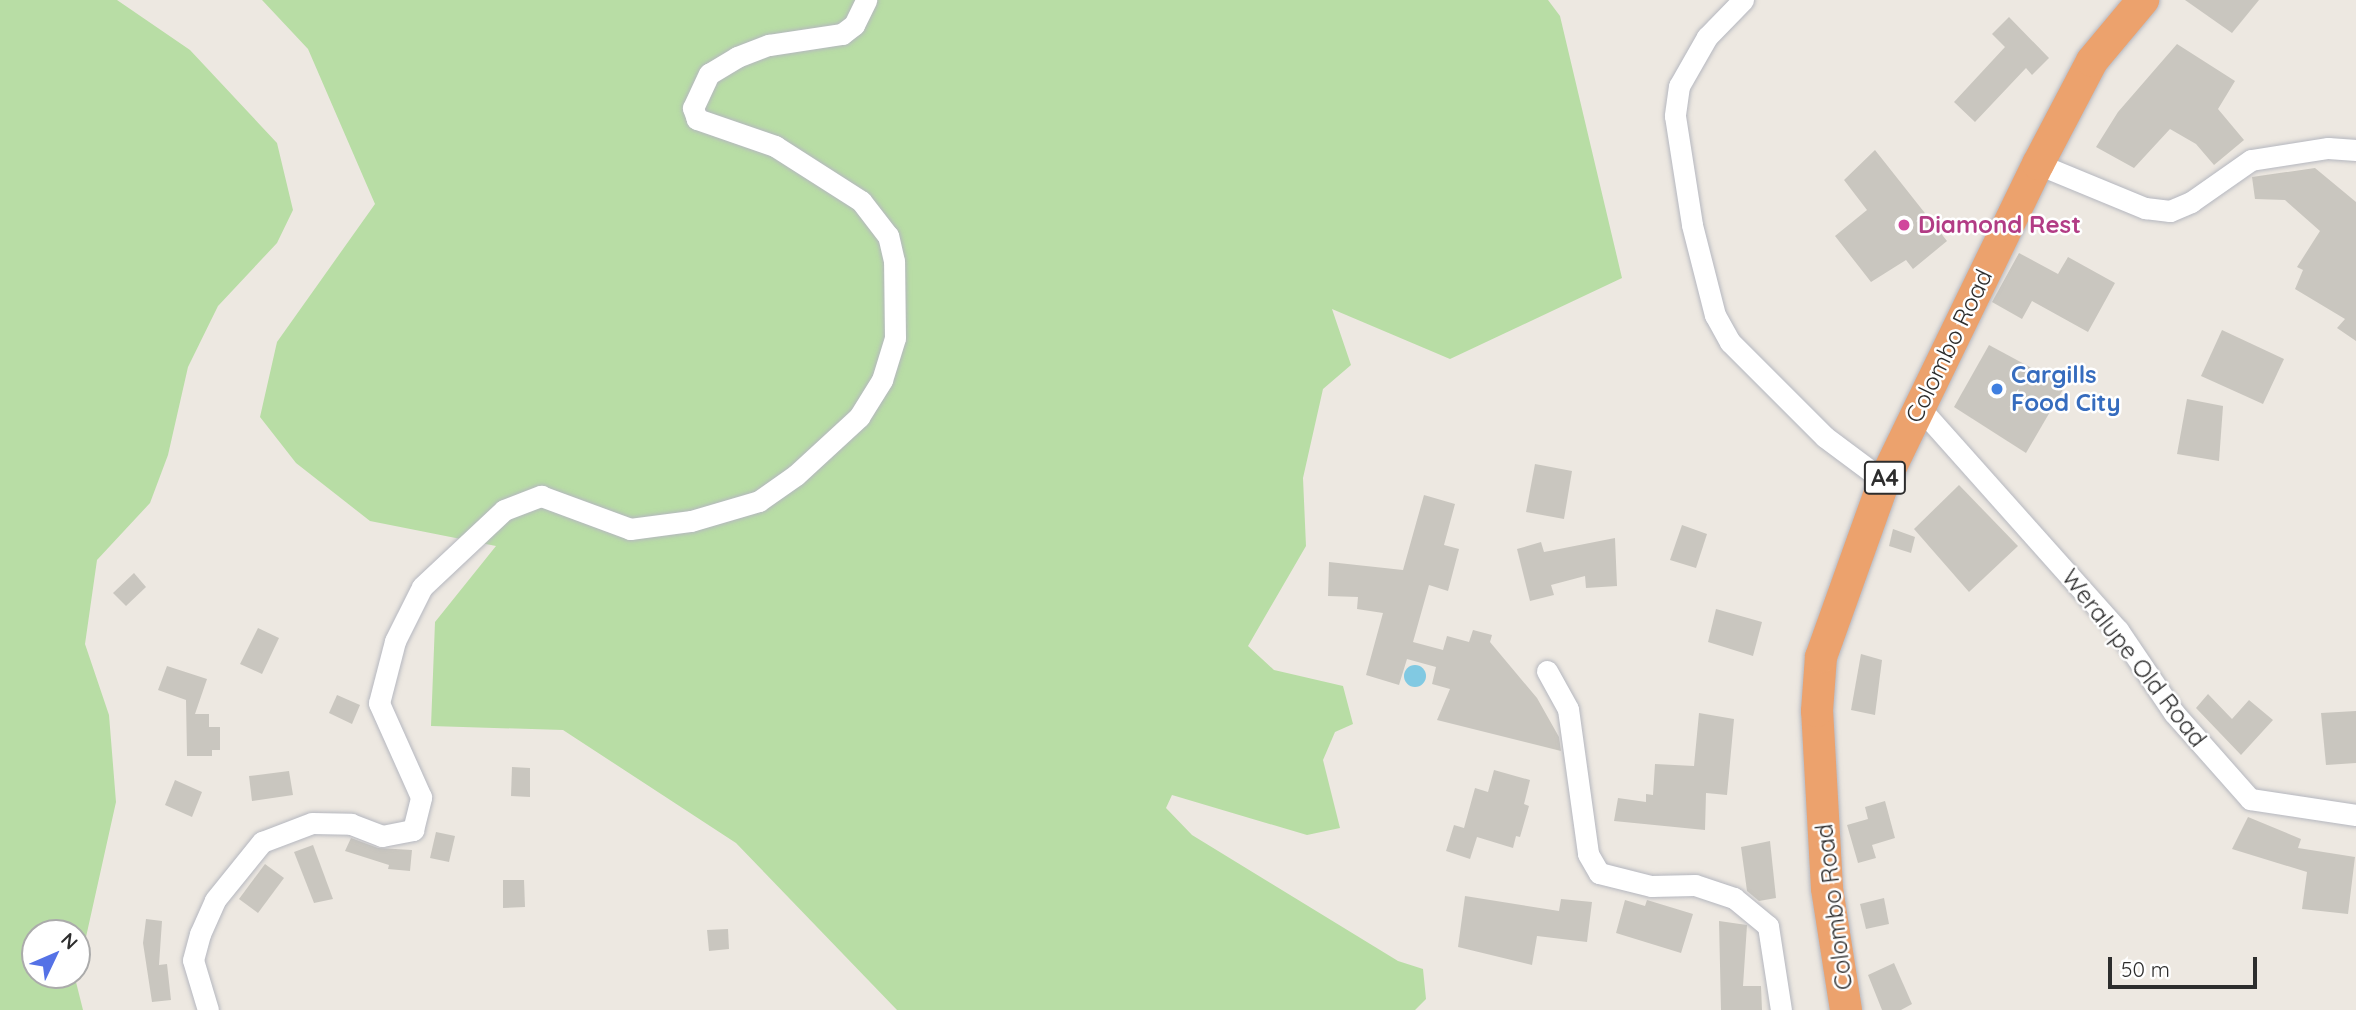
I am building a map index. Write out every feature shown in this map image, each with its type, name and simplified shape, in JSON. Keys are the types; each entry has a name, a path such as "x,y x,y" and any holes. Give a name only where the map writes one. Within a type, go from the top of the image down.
{"highway":[{"name":"Colombo Road","path":"1846,1010 1827,888 1817,711 1821,657 1884,481 2038,164 2092,61 2143,0"}],"street":[{"path":"208,1010 193,960 200,934 215,900 262,842 313,823 351,824 382,836 413,830 421,797 379,703 395,641 422,587 503,510 541,496 631,529 691,521 759,501 796,475 859,417 882,380 895,338 894,261 888,236 861,201 775,146 697,119 693,108 709,74 769,45 842,34 854,26 866,0"},
{"path":"1743,0 1707,37 1679,86 1675,116 1692,225 1715,315 1730,342 1825,437 1884,481"},
{"path":"2038,164 2145,208 2170,211 2191,202 2252,160 2328,148 2356,150"},
{"name":"Weralupe Old Road","path":"1919,407 2118,630 2174,713 2250,799 2356,815"},
{"path":"1547,671 1568,709 1588,854 1599,873 1650,886 1695,885 1734,898 1768,926 1781,1010"}],"green space":[{"path":"0,0 117,0 190,50 277,143 293,210 277,243 218,306 188,367 168,455 150,503 97,560 85,644 109,715 116,802 90,919 21,919 21,989 78,989 83,1010 0,1010"},
{"path":"262,0 1548,0 1560,16 1622,278 1450,359 1332,309 1351,365 1323,389 1303,478 1306,546 1248,646 1274,670 1343,686 1353,724 1335,732 1323,760 1340,828 1307,835 1172,795 1166,808 1192,835 1398,961 1423,969 1426,999 1415,1010 897,1010 736,843 563,730 431,726 435,622 496,546 370,521 296,463 260,417 277,342 375,204 308,49"}],"water":[{"path":"1415,665 1423,668 1426,676 1423,684 1415,687 1407,684 1404,676 1407,668"}],"building":[{"path":"2185,0 2259,0 2232,33"},
{"path":"2009,17 2049,58 2032,75 2026,68 1975,122 1954,102 2005,47 1992,34"},
{"path":"2177,44 2235,81 2218,109 2244,140 2214,165 2196,144 2170,129 2134,168 2096,147 2118,112"},
{"path":"1875,150 1947,241 1913,269 1906,260 1871,282 1835,236 1867,210 1844,180"},
{"path":"2315,168 2356,202 2356,341 2337,328 2345,319 2295,289 2303,270 2297,267 2320,231 2285,200 2255,199 2252,177"},
{"path":"2019,253 2058,274 2068,257 2115,283 2088,332 2032,301 2022,319 1992,302"},
{"path":"2222,330 2284,359 2263,404 2201,376"},
{"path":"1989,345 2065,386 2026,453 1954,407"},
{"path":"2187,399 2223,406 2219,461 2177,454"},
{"path":"1535,464 1572,471 1564,519 1526,512"},
{"path":"1959,485 2018,546 1969,592 1914,529"},
{"path":"1424,495 1455,504 1444,545 1459,549 1448,591 1429,585 1413,642 1443,650 1447,636 1469,642 1473,630 1492,635 1490,642 1537,698 1559,737 1561,751 1437,720 1450,689 1432,684 1436,667 1407,659 1399,685 1366,675 1383,613 1357,609 1358,597 1328,596 1329,562 1403,570"},
{"path":"1682,525 1707,534 1696,568 1670,560"},
{"path":"1893,529 1915,537 1911,553 1889,546"},
{"path":"1615,538 1617,586 1586,588 1585,576 1551,585 1554,595 1530,601 1517,549 1541,542 1544,552"},
{"path":"134,573 146,587 126,606 113,593"},
{"path":"1716,609 1762,622 1753,656 1708,642"},
{"path":"258,628 279,638 262,674 240,664"},
{"path":"1861,654 1882,660 1875,715 1851,710"},
{"path":"167,666 207,679 195,714 209,714 209,727 220,727 220,750 212,750 212,756 187,756 186,700 158,690"},
{"path":"2208,694 2232,719 2249,700 2273,720 2241,755 2196,708"},
{"path":"337,695 360,705 352,724 329,713"},
{"path":"2356,711 2356,763 2326,765 2321,713"},
{"path":"1699,713 1734,719 1727,795 1706,793 1705,830 1614,821 1618,798 1646,802 1646,794 1653,795 1655,764 1694,766"},
{"path":"512,767 530,768 530,797 511,796"},
{"path":"1494,770 1530,780 1524,804 1529,806 1520,837 1516,836 1513,848 1477,837 1470,859 1446,851 1454,825 1464,828 1475,788 1488,792"},
{"path":"289,771 293,795 252,801 249,776"},
{"path":"175,780 202,792 192,817 165,805"},
{"path":"1885,801 1895,838 1872,845 1876,858 1858,863 1847,825 1868,819 1865,807"},
{"path":"2248,817 2301,839 2298,848 2355,857 2348,914 2302,909 2307,872 2232,849"},
{"path":"436,832 455,836 449,862 430,858"},
{"path":"351,838 378,848 412,850 410,871 388,869 389,865 345,851"},
{"path":"1770,841 1776,898 1759,901 1747,891 1741,847"},
{"path":"313,845 333,899 314,903 294,852"},
{"path":"265,864 284,878 258,913 239,899"},
{"path":"503,880 524,880 525,907 503,908"},
{"path":"1465,896 1559,911 1561,899 1592,902 1587,942 1537,936 1532,965 1458,947"},
{"path":"1884,898 1889,924 1866,929 1860,904"},
{"path":"1625,900 1645,906 1647,900 1693,914 1681,953 1616,933"},
{"path":"146,919 162,921 159,965 167,964 171,1000 152,1002 143,943"},
{"path":"1719,921 1747,925 1743,986 1761,986 1762,1010 1721,1010"},
{"path":"728,929 729,949 709,951 707,930"},
{"path":"1894,963 1912,1004 1901,1010 1882,1010 1868,975"}],"place":[{"name":"Diamond Rest","path":"1904,225"},
{"name":"Cargills Food City","path":"1997,389"}]}
